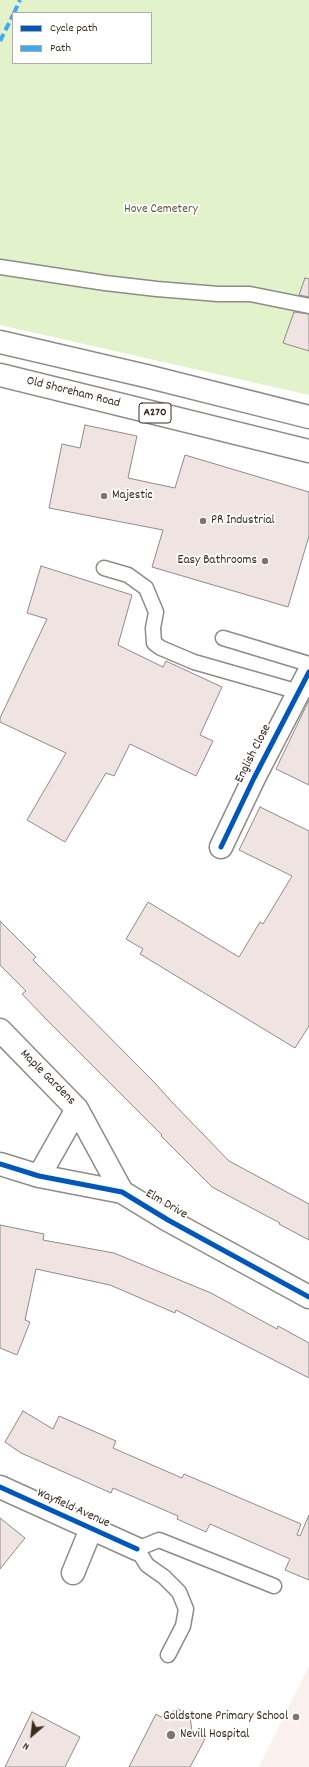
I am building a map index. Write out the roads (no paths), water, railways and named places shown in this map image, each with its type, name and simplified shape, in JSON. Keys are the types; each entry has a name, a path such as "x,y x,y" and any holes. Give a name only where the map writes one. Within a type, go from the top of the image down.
{"street":[{"path":"0,342 146,376 309,417"},
{"name":"Old Shoreham Road","path":"0,375 309,451"},
{"name":"English Close","path":"221,847 254,778 309,672"},
{"name":"Maple Gardens","path":"0,1030 77,1109 122,1192"},
{"name":"Maple Gardens","path":"39,1176 77,1109"},
{"name":"Elm Drive","path":"0,1164 39,1176 122,1192 168,1220 309,1297"},
{"name":"Wayfield Avenue","path":"0,1488 137,1549"},
{"path":"73,1573 91,1529"}],"lane":[{"path":"0,267 105,284 150,289 218,294 250,294 309,306"},
{"path":"104,568 128,575 146,588 156,612 153,628 154,643 161,648 194,662 299,692"},
{"path":"223,638 309,664"},
{"path":"168,1656 183,1626 186,1609 179,1592 164,1577 147,1565 137,1549 159,1540 274,1586"}],"place":[{"name":"Majestic","path":"104,496"},
{"name":"PR Industrial","path":"203,521"},
{"name":"Easy Bathrooms","path":"265,561"},
{"name":"Goldstone Primary School","path":"296,1717"},
{"name":"Nevill Hospital","path":"171,1735"}],"park label":[{"name":"Hove Cemetery","path":"161,210"}]}
